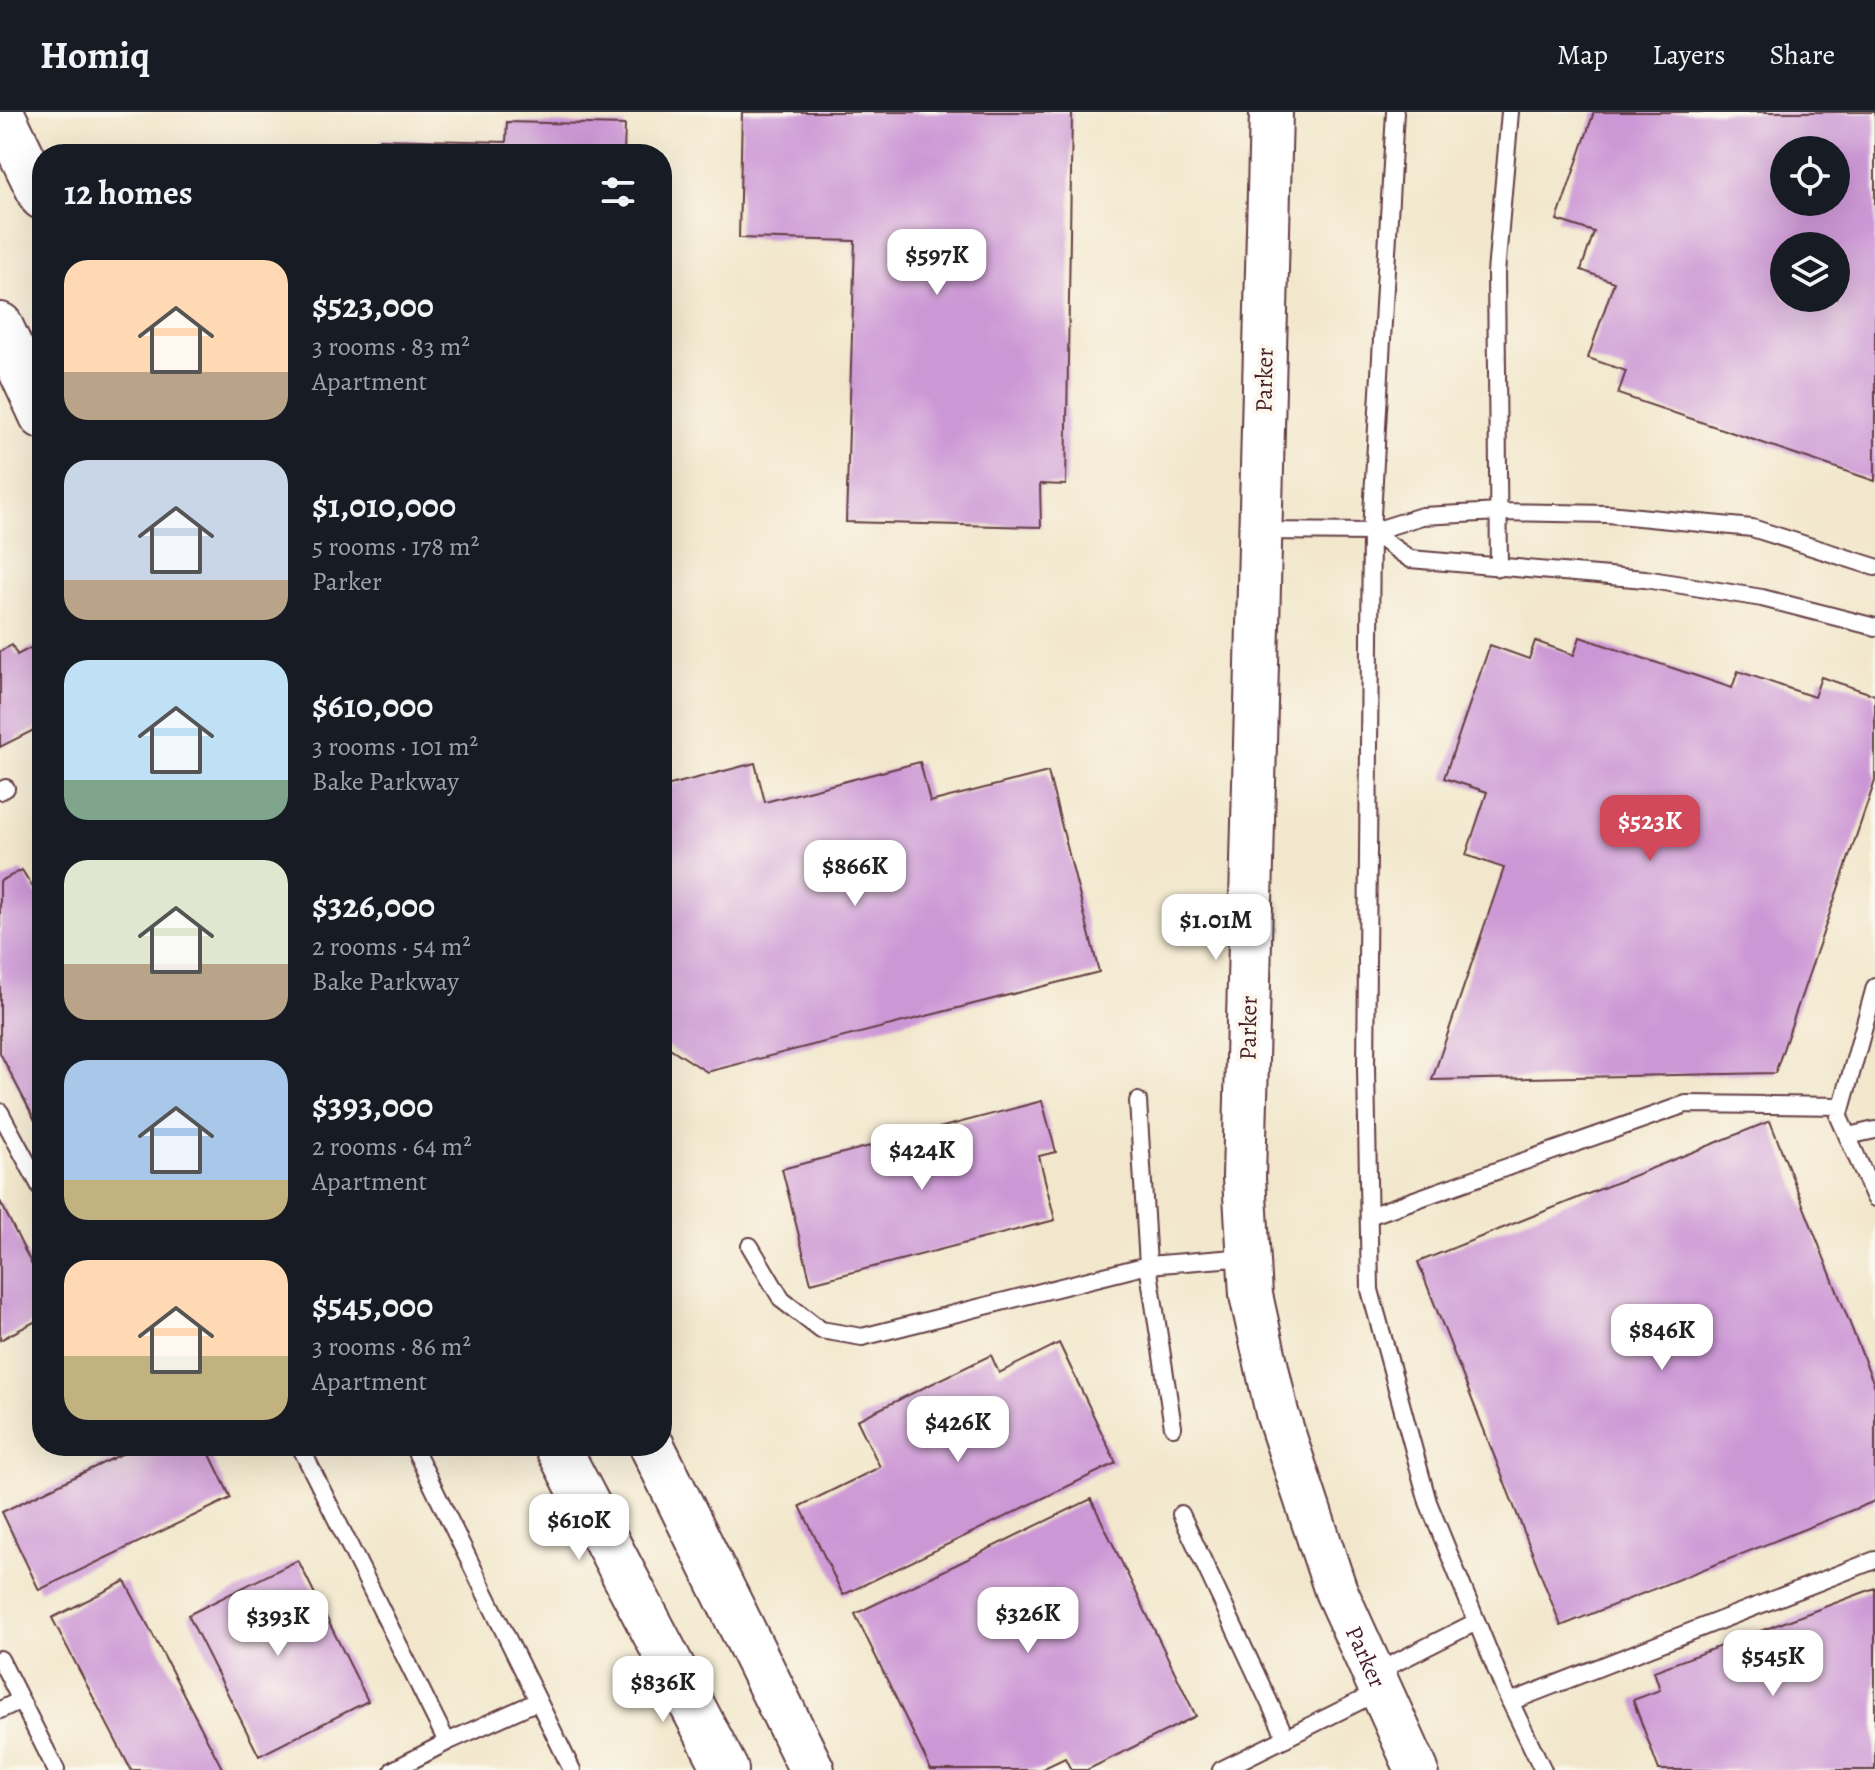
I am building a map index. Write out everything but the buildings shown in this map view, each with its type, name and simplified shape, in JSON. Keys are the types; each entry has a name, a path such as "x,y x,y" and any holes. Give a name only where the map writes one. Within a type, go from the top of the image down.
{"main road":[{"path":"1,112 32,176"},
{"path":"0,325 32,394"},
{"path":"562,1456 726,1770"},
{"path":"657,1456 812,1770"}],"street":[{"name":"Parker","path":"1271,112 1244,1178 1251,1295 1277,1413 1336,1591 1417,1770"}],"lane":[{"path":"1395,112 1371,532 1366,1068 1370,1290 1428,1502 1510,1702 1543,1770"},
{"path":"1499,568 1496,273 1510,112"},
{"path":"1261,531 1371,532 1422,516 1500,512 1608,514 1752,528 1875,567"},
{"path":"1371,532 1410,559 1645,579 1762,598 1875,627"},
{"path":"1875,987 1839,1117 1875,1198"},
{"path":"1138,1101 1148,1265 1173,1427"},
{"path":"1369,1216 1686,1104 1842,1106"},
{"path":"0,1112 32,1171"},
{"path":"1848,1136 1875,1130"},
{"path":"750,1246 782,1300 821,1330 862,1337 1148,1265 1249,1257"},
{"path":"305,1456 447,1742"},
{"path":"418,1456 572,1770"},
{"path":"1181,1514 1286,1738"},
{"path":"1510,1702 1875,1560"},
{"path":"1221,1770 1286,1738 1476,1622"},
{"path":"0,1659 56,1770"},
{"path":"0,1710 21,1700"},
{"path":"393,1770 538,1701"}]}
